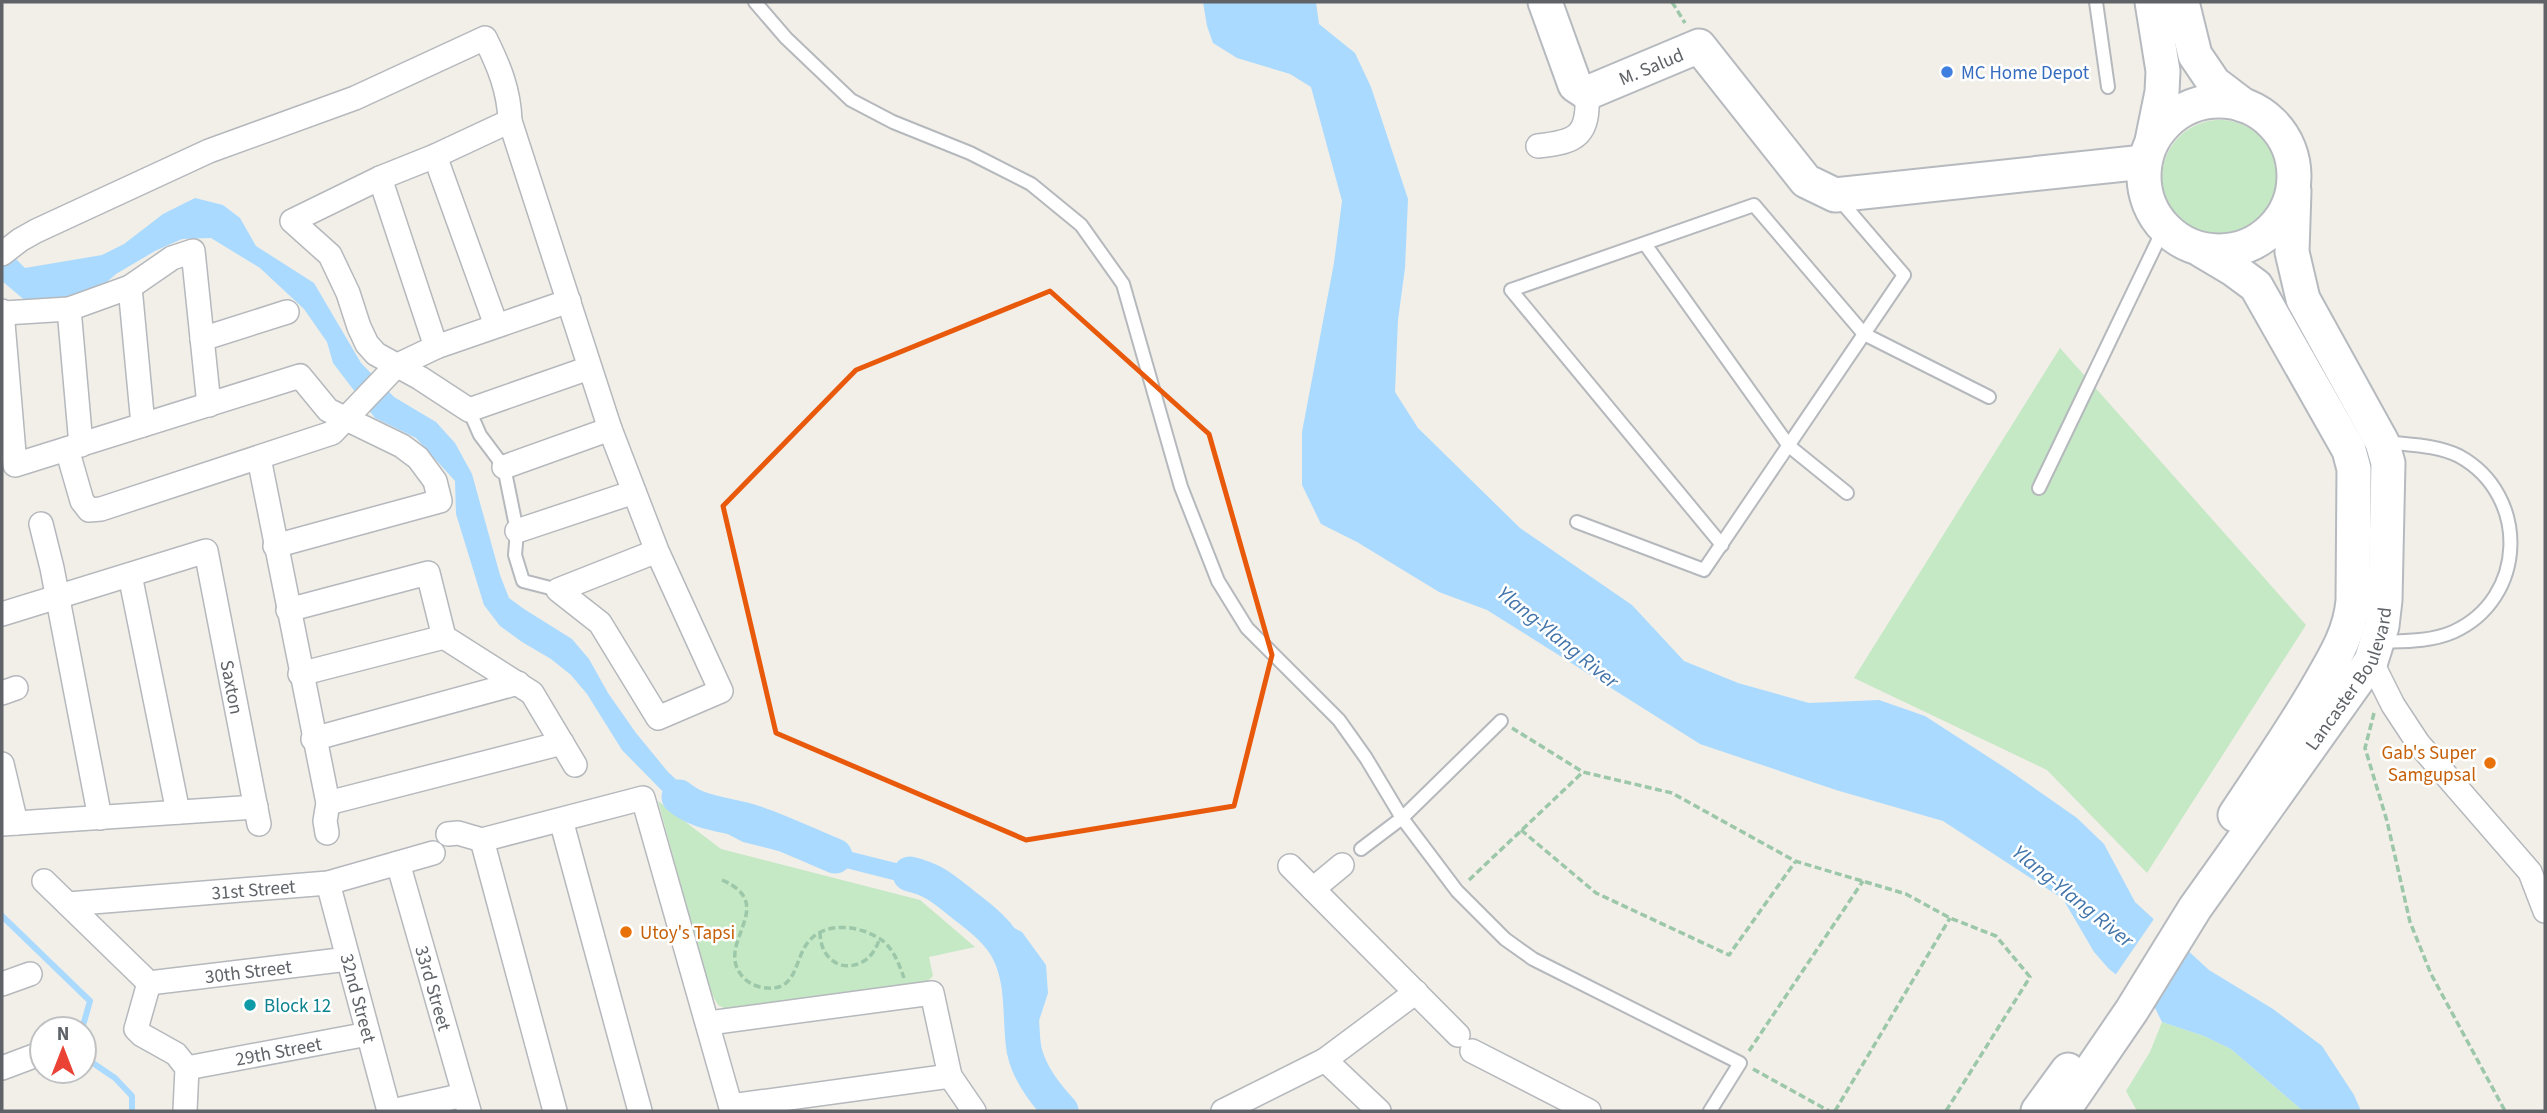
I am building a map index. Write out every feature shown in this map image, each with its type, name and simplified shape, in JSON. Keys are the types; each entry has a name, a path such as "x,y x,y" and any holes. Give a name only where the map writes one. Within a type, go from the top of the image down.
{"main road":[{"path":"1545,2 1575,85 1587,93"},
{"path":"2152,2 2163,71 2162,92 2143,180 2146,197 2153,214 2164,228 2181,242 2201,250 2225,252 2249,246 2270,233 2285,214 2294,191 2295,169 2290,148 2278,129 2262,114 2243,105 2214,83 2195,55 2182,2"},
{"name":"M. Salud","path":"1587,93 1699,46 1806,181 1835,195"},
{"path":"2148,152 2164,125 2180,111 2200,103 2221,101 2243,105"},
{"path":"1835,195 2148,152"},
{"name":"Lancaster Boulevard","path":"2189,900 2376,663 2382,626 2386,586 2388,463 2382,442 2303,299 2292,252 2294,191"},
{"name":"Lancaster Boulevard","path":"2063,1111 2305,709 2342,643 2351,621 2354,469 2349,450 2256,286 2201,250"},
{"name":"Lancaster Boulevard","path":"2038,1111 2127,1003"}],"street":[{"path":"2,254 20,240 209,151 355,98 485,38 502,70 510,121 610,429 657,551 721,691 658,718 600,623 558,590"},
{"path":"1538,146 1559,144 1578,135 1587,120 1587,93"},
{"path":"388,374 367,344 330,256 292,221 380,178 510,121"},
{"path":"435,156 495,325"},
{"path":"380,178 436,347"},
{"path":"209,405 193,251 172,258 130,287 69,309 3,312 15,465 209,405 300,376 328,410 353,412 418,458 435,481 440,501 275,546"},
{"path":"130,287 143,425"},
{"path":"69,309 74,447 82,501 89,510 101,509 332,433 388,374 436,347 569,301"},
{"path":"202,339 287,312"},
{"path":"388,374 419,378 469,410 589,368"},
{"path":"504,467 610,429"},
{"path":"259,458 300,674 328,803 325,821 327,833"},
{"path":"517,531 634,492"},
{"path":"41,524 100,818"},
{"name":"Saxton","path":"130,575 206,551 257,816 178,812"},
{"path":"558,590 657,551"},
{"path":"288,610 428,573 444,637 532,693 575,765"},
{"path":"2,614 130,575 178,812 9,824 2,764"},
{"path":"300,674 444,637"},
{"path":"2376,663 2418,743 2530,872 2545,911"},
{"path":"313,739 518,683"},
{"path":"328,803 562,743"},
{"path":"448,834 458,833 482,840 643,798 732,1109 950,1076"},
{"path":"561,820 640,1111"},
{"path":"482,840 555,1111"},
{"name":"31st Street","path":"68,904 328,883 433,853"},
{"name":"33rd Street","path":"398,863 467,1103"},
{"path":"1313,889 1342,864"},
{"path":"1290,866 1465,1043 1589,1111"},
{"path":"44,881 149,983 136,1029 176,1054 187,1068 185,1111"},
{"name":"32nd Street","path":"328,883 390,1111"},
{"name":"30th Street","path":"149,983 348,959"},
{"path":"2,985 30,974"},
{"path":"1223,1111 1325,1060 1416,992"},
{"path":"709,1023 932,993 950,1076 974,1111"},
{"name":"29th Street","path":"187,1068 368,1034"},
{"path":"2,1068 28,1058"},
{"path":"1325,1060 1379,1111"},
{"path":"390,1111 467,1103"}],"lane":[{"path":"755,2 786,38 851,100 893,122 970,153 1031,184 1081,225 1122,284 1181,487 1218,581 1247,628 1339,720 1366,758 1402,818 1457,891 1505,939 1533,959 1740,1063 1710,1111"},
{"path":"2096,2 2108,87"},
{"path":"1577,522 1704,570 1904,275 1835,195"},
{"path":"1722,545 1511,290 1754,205 1864,334 1989,397"},
{"path":"2039,488 2164,228"},
{"path":"1645,244 1789,446 1847,493"},
{"path":"469,410 480,435 504,467 517,531 515,555 523,581 558,590"},
{"path":"2376,663 2450,634 2471,622 2489,606 2498,593 2510,563 2512,547 2511,531 2502,501 2484,474 2443,450 2382,442"},
{"path":"1362,849 1402,818 1502,721"}],"path":[{"path":"2376,663 2365,748 2387,821 2410,922 2431,974 2505,1111"},
{"path":"1502,721 1583,772 1672,793 1795,861 1906,894 1950,918 1996,936 2030,977 1947,1111"},
{"path":"1457,891 1583,772"},
{"path":"1521,830 1596,893 1729,955 1795,861"},
{"path":"722,880 740,892 746,901 748,912 734,951 734,962 738,972 754,985 775,987 785,983 798,966 800,956 809,941 820,932 844,927 865,931 880,940 897,959 905,979 905,997"},
{"path":"1829,1111 1740,1063 1863,881"},
{"path":"1835,1111 1950,918"},
{"path":"820,932 820,941 829,957 845,966 863,963 880,940"}],"highlighted area":[{"path":"1050,291 1209,434 1272,655 1234,806 1026,840 776,733 723,506 856,370"}],"green space":[{"path":"2220,120 2242,124 2261,137 2274,156 2278,178 2274,200 2261,219 2242,232 2220,236 2198,232 2179,219 2166,200 2162,178 2166,156 2179,137 2198,124"},
{"path":"2060,348 2306,625 2147,873 2047,770 1854,678"},
{"path":"658,801 721,849 920,900 975,947 929,957 933,976 924,984 728,1010 718,1005 709,989"},
{"path":"2162,1022 2204,1036 2231,1049 2303,1111 2137,1111 2126,1091 2150,1052"}],"water":[{"name":"Ylang-Ylang River","path":"1203,2 1316,2 1319,24 1355,53 1371,87 1408,199 1395,392 1418,428 1520,528 1632,605 1684,661 1738,683 1809,703 1879,700 1925,716 2010,771 2077,818 2104,844 2135,902 2209,970 2273,1009 2322,1046 2354,1095 2361,1111 2303,1111 2231,1049 2204,1036 2162,1022 2153,1004 2109,969 2094,952 2063,899 1943,821 1836,790 1700,744 1487,610 1439,592 1357,542 1321,524 1302,485 1302,432 1334,263 1342,201 1311,87 1290,74 1237,58 1213,43"},
{"path":"195,198 223,205 240,218 256,246 314,283 361,363 394,397 436,422 455,443 472,474 509,598 572,639 589,659 608,693 636,733 668,772 694,796 724,815 760,831 924,870 958,882 994,918 1022,932 1046,965 1048,993 1034,1036 1037,1055 1063,1102 1072,1111 1050,1111 1022,1068 1014,1049 1014,1025 1022,1000 1022,973 1010,950 956,896 743,842 680,809 622,750 587,694 571,675 500,626 484,605 456,514 455,481 416,438 375,418 333,363 327,342 304,309 260,268 211,238 182,239 155,251 116,274 101,287 87,293 28,303 2,281 2,245 25,268 102,255 124,244 163,214"}],"pier":[{"path":"2156,916 2184,942 2146,1003 2114,977"}],"waterway":[{"path":"679,797 696,807 755,823 835,856"},
{"path":"910,874 926,879 945,890 984,921 1005,945 1017,974 1027,1061 1042,1088 1061,1111"},
{"path":"2,916 90,1001 86,1015"},
{"path":"98,1066 115,1078 132,1096 132,1111"}],"place":[{"name":"MC Home Depot","path":"1947,72"},
{"name":"Gab's Super Samgupsal","path":"2490,763"},
{"name":"Utoy's Tapsi","path":"626,932"},
{"name":"Block 12","path":"250,1005"}]}
